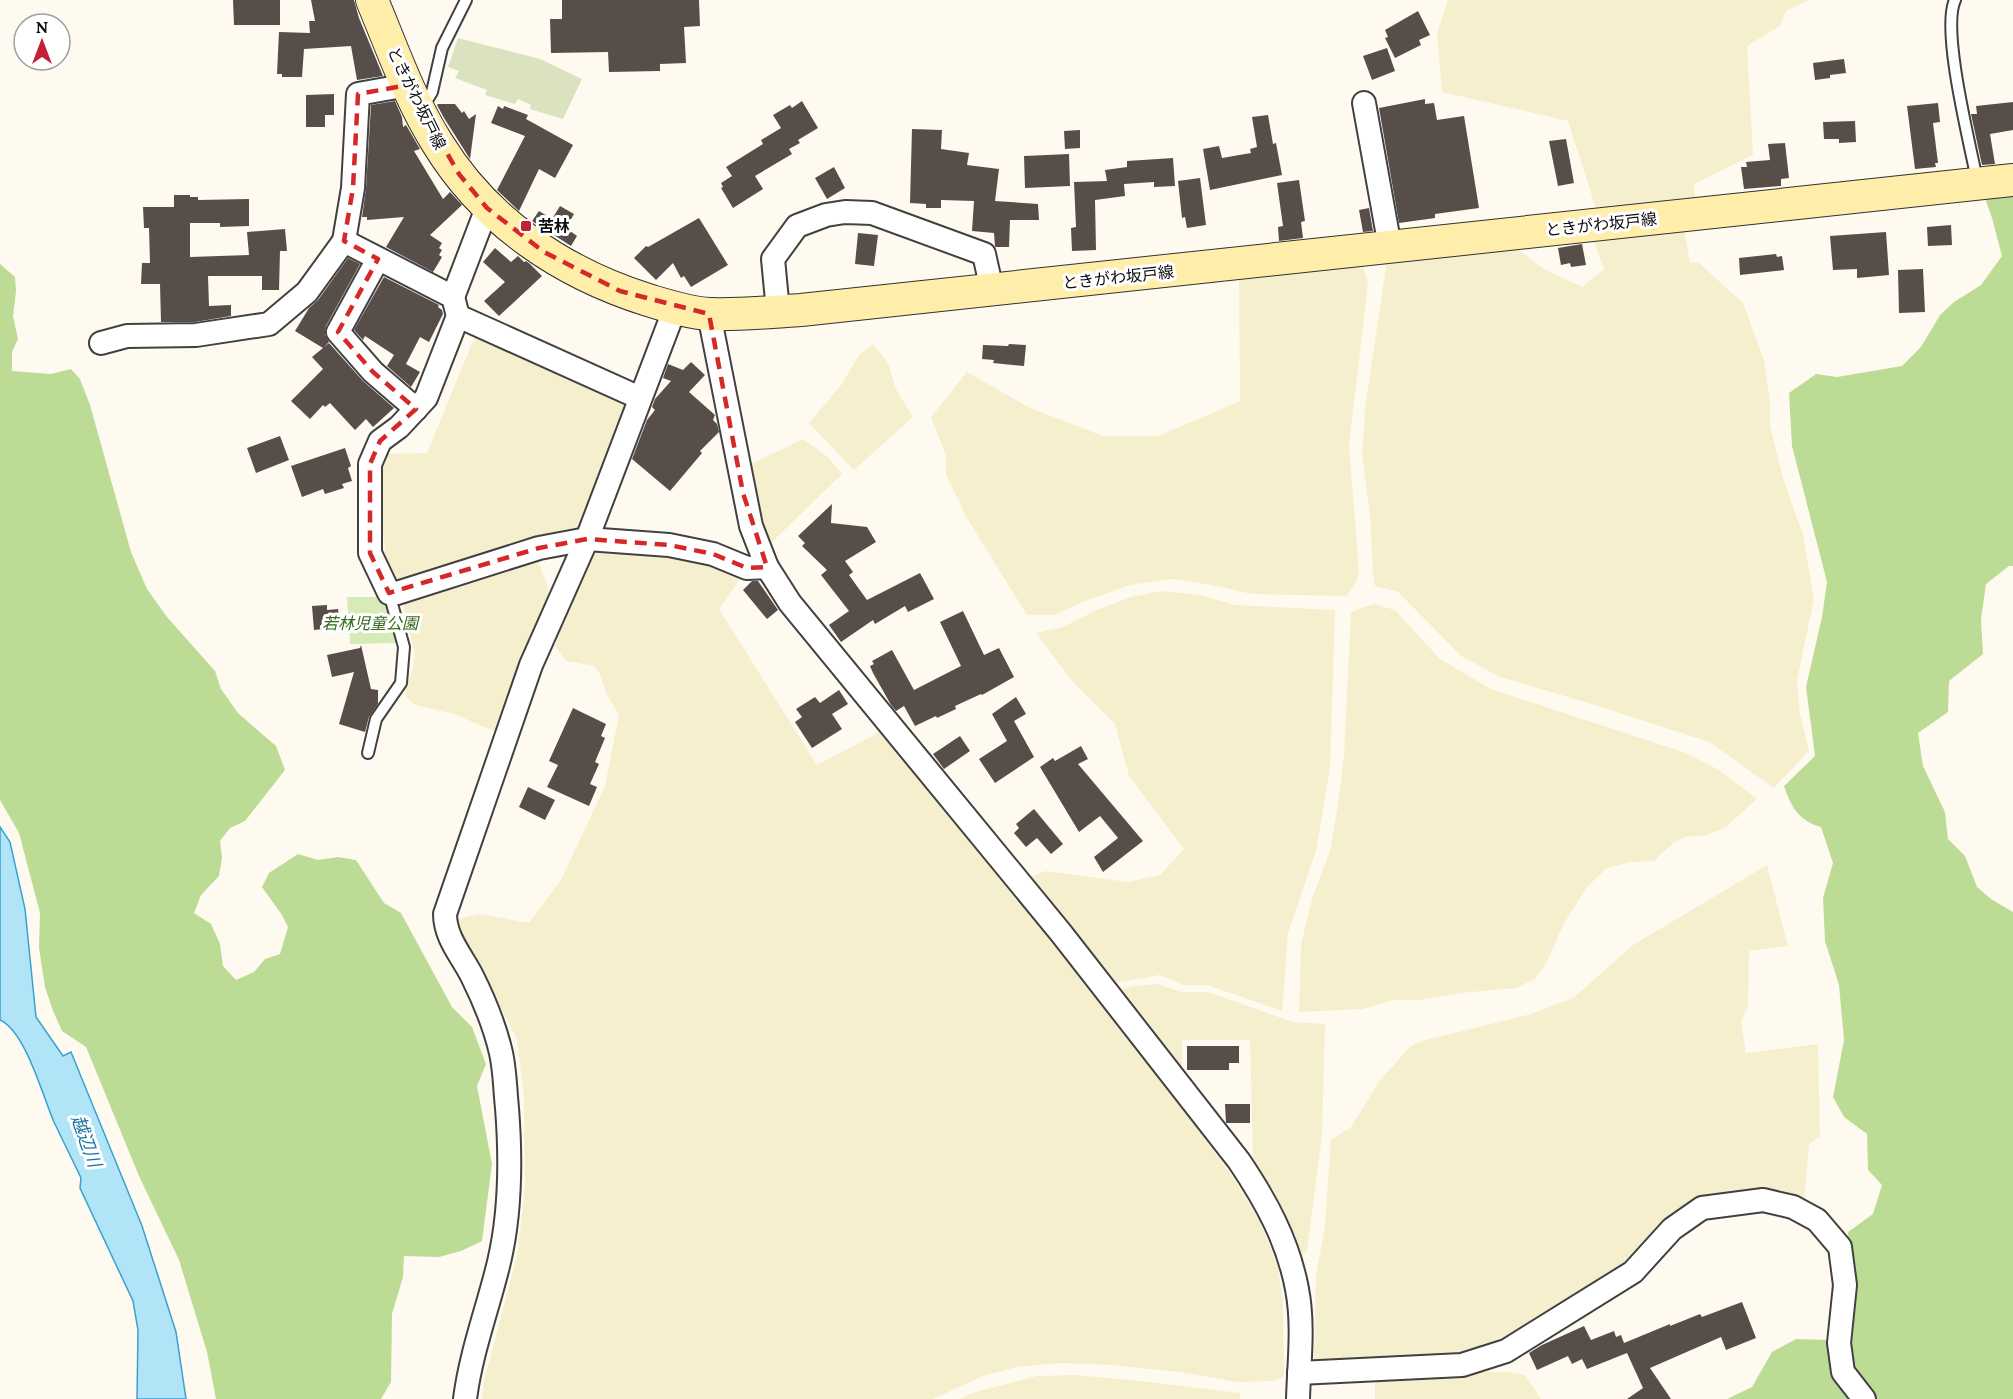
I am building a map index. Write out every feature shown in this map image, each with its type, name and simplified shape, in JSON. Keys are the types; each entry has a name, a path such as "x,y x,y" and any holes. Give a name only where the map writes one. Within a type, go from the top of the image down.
{"main road":[{"name":"ときがわ坂戸線","path":"372,0 414,98 438,144 487,208 519,235 574,269 620,291 675,308 709,314 778,312 2013,180"}],"street":[{"path":"101,343 127,336 196,336 269,324 307,292 344,241 353,188 358,94 414,98"},
{"path":"1364,103 1390,247"},
{"path":"487,208 426,398 399,427 380,441 370,464 370,553 389,593 397,593 538,548 587,539 669,545 713,554 747,568 767,567"},
{"path":"778,312 773,258 797,226 845,212 872,213 984,254 992,290"},
{"path":"344,241 456,307 640,398"},
{"path":"378,259 338,332 373,372 416,409"},
{"path":"465,1399 468,1371 499,1262 507,1219 511,1158 501,1052 487,1011 450,937 445,923 445,914 531,665 587,539 675,308"},
{"path":"709,314 743,493 751,526 767,567 790,603 1061,933 1232,1151 1256,1186 1281,1233 1297,1289 1300,1325 1298,1399"},
{"path":"1299,1373 1462,1365 1506,1351 1633,1272 1672,1229 1702,1208 1763,1200 1793,1207 1817,1220 1840,1247 1845,1286 1839,1343 1844,1372 1864,1399"}],"lane":[{"path":"414,98 432,92 442,48 466,0"},
{"path":"1955,0 1952,5 1952,28 1955,63 1978,183"},
{"path":"368,753 376,718 401,683 404,646 389,593"}],"highlighted area":[{"path":"408,85 459,174 487,208 544,252 620,291 709,314 743,493 767,567 747,568 713,554 669,545 587,539 539,548 389,593 370,553 370,464 380,441 416,409 373,372 338,332 378,259 344,241 353,188 358,94"}],"shaded area":[{"path":"1448,0 1809,0 1786,11 1780,26 1747,46 1753,155 1694,184 1695,201 1597,212 1568,121 1442,92 1437,33"},
{"path":"1684,228 1690,262 1699,263 1743,303 1764,360 1770,401 1770,426 1783,478 1803,535 1814,599 1797,680 1800,714 1809,751 1774,788 1709,742 1500,677 1461,656 1398,592 1375,586 1373,575 1370,514 1362,455 1365,409 1387,260 1514,246 1542,268 1582,287 1604,269 1592,236"},
{"path":"1362,263 1368,284 1349,445 1359,572 1356,583 1347,596 1252,594 1172,579 1130,585 1080,603 1055,615 1027,615 968,520 946,475 946,456 931,417 967,372 1028,407 1103,436 1158,436 1240,401 1239,279"},
{"path":"477,331 631,401 576,532 394,583 387,572 382,523 382,454 427,453"},
{"path":"873,344 888,363 896,389 913,417 854,470 809,423 842,384 859,355"},
{"path":"803,439 828,457 842,474 767,547 749,465"},
{"path":"622,548 684,553 743,575 719,609 817,765 882,731 1035,919 1200,1132 1236,1182 1260,1222 1278,1267 1283,1303 1284,1376 1275,1381 1237,1382 1179,1372 1112,1365 1059,1363 1017,1367 983,1376 933,1399 482,1399 484,1381 517,1256 525,1188 524,1097 517,1039 455,920 479,914 529,923 561,880 605,786 619,715 594,666 566,661 555,646 590,551"},
{"path":"536,556 547,584 550,600 496,732 454,714 415,705 406,697 405,686 411,676 415,655 403,604 408,598"},
{"path":"1160,591 1201,595 1235,605 1335,610 1330,768 1316,851 1288,933 1282,1011 1207,985 1183,985 1160,975 1116,983 1030,877 1046,871 1128,882 1160,875 1184,849 1129,776 1115,724 1073,682 1036,633 1063,627 1097,610 1131,597"},
{"path":"1374,604 1395,610 1440,659 1491,689 1686,753 1719,770 1757,799 1725,828 1707,835 1685,837 1673,843 1654,861 1631,862 1607,868 1587,887 1563,925 1546,964 1535,979 1516,988 1461,993 1420,1000 1394,1000 1363,1009 1299,1012 1301,944 1312,899 1330,851 1338,805 1344,754 1351,612"},
{"path":"1767,865 1788,946 1749,951 1748,1006 1741,1022 1746,1053 1818,1044 1820,1137 1809,1144 1804,1203 1777,1192 1751,1191 1691,1205 1655,1227 1638,1254 1597,1283 1484,1348 1463,1355 1314,1363 1316,1276 1325,1225 1331,1140 1351,1127 1380,1080 1411,1046 1422,1041 1531,1014 1573,998 1633,945"},
{"path":"1157,984 1182,992 1208,992 1293,1022 1325,1024 1322,1135 1307,1251 1301,1256 1273,1191 1253,1158 1250,1040 1182,1040 1182,1072 1121,990 1132,986"},
{"path":"1483,1372 1525,1375 1541,1399 1375,1399 1375,1377"},
{"path":"1075,1375 1240,1393 1240,1399 960,1399 972,1393 1037,1376"}],"green space":[{"path":"458,38 540,59 582,79 563,119 530,109 531,105 518,99 515,104 485,95 487,90 455,78 459,71 448,67"},
{"path":"2013,190 2013,566 2009,566 1986,584 1981,620 1983,654 1949,681 1948,712 1918,733 1923,766 1945,812 1948,839 1965,856 1977,887 1991,899 2013,912 2013,1399 1727,1399 1752,1387 1772,1352 1796,1339 1830,1340 1830,1318 1852,1295 1848,1232 1873,1214 1882,1185 1868,1170 1867,1134 1844,1117 1833,1097 1844,1040 1839,985 1825,941 1823,898 1833,863 1821,827 1801,817 1784,786 1815,756 1806,687 1822,617 1827,582 1792,446 1789,393 1816,374 1837,377 1902,366 1921,347 1940,315 1954,302 1981,285 2002,256 1984,195"},
{"path":"0,264 15,277 13,316 18,339 12,352 12,371 51,374 71,369 80,379 90,405 131,552 147,589 167,617 215,671 221,689 238,713 276,746 285,770 245,821 230,828 220,841 222,858 219,876 201,895 194,913 211,924 220,944 223,966 236,980 254,972 265,959 280,954 288,927 262,887 269,873 298,854 318,860 338,857 356,860 384,903 401,913 452,1007 472,1027 486,1064 477,1086 492,1164 482,1241 461,1251 439,1257 404,1256 403,1277 392,1314 391,1382 381,1399 216,1399 207,1352 179,1260 139,1176 86,1047 62,1031 53,1011 45,987 39,948 40,913 19,833 0,800"},
{"name":"若林児童公園","path":"347,597 384,597 397,643 350,644"}],"water":[{"name":"越辺川","path":"0,827 10,842 25,909 36,1017 63,1056 71,1052 142,1226 176,1332 186,1399 137,1399 138,1330 133,1301 80,1188 81,1178 54,1122 26,1051 18,1037 0,1020"}],"building":[{"path":"233,0 280,0 280,25 234,25"},
{"path":"311,0 354,0 383,76 357,80 351,46 304,49 302,77 282,77 282,74 277,74 279,32 310,33 309,21 315,21"},
{"path":"562,0 699,0 700,26 684,27 686,63 660,64 660,71 609,72 608,52 551,53 550,19 562,19"},
{"path":"1418,11 1430,35 1419,40 1421,45 1395,58 1385,38 1388,37 1385,30"},
{"path":"1387,48 1395,71 1372,80 1363,56"},
{"path":"1844,59 1846,73 1815,80 1813,63"},
{"path":"334,94 334,115 325,115 325,127 306,127 306,95"},
{"path":"1425,99 1425,104 1434,103 1437,120 1464,116 1479,208 1435,214 1435,218 1399,223 1379,108"},
{"path":"395,101 402,117 403,127 406,125 420,149 414,151 443,199 450,192 462,205 430,235 442,243 439,255 442,257 433,272 386,247 404,217 367,220 367,217 362,217 371,105"},
{"path":"802,101 818,128 798,140 800,143 789,149 792,154 755,176 763,189 733,208 721,188 723,187 721,183 732,176 726,167 763,144 761,140 781,128 773,115 790,105 792,108"},
{"path":"2013,102 2013,130 1990,134 1995,164 1982,165 1971,114 1977,114 1976,106"},
{"path":"1938,103 1940,122 1933,123 1938,163 1935,163 1936,167 1915,169 1907,106"},
{"path":"438,104 455,104 462,113 464,111 469,119 476,114 470,159 444,118"},
{"path":"498,106 528,115 526,119 573,145 555,178 539,169 519,211 497,190 525,136 491,123"},
{"path":"1268,115 1282,175 1210,190 1203,149 1219,146 1222,158 1251,153 1250,149 1257,147 1252,117"},
{"path":"1855,121 1856,142 1839,143 1839,139 1824,139 1823,122"},
{"path":"912,129 942,130 941,149 969,153 967,165 999,169 995,201 1038,204 1039,220 1010,220 1009,247 995,247 994,233 972,231 974,201 941,200 941,208 926,208 926,204 910,203"},
{"path":"1080,130 1080,148 1065,149 1064,131"},
{"path":"1566,139 1574,183 1558,186 1549,141"},
{"path":"1785,143 1789,178 1781,179 1781,186 1744,189 1741,167 1747,167 1746,162 1770,160 1768,144"},
{"path":"1069,154 1070,186 1025,188 1024,156"},
{"path":"1173,158 1175,186 1154,187 1154,182 1124,184 1125,196 1095,200 1096,250 1072,251 1071,228 1076,227 1074,182 1107,181 1105,170 1127,167 1127,161"},
{"path":"834,167 845,188 827,199 815,178"},
{"path":"1200,178 1206,225 1187,228 1185,217 1182,218 1178,181"},
{"path":"1299,180 1305,221 1301,222 1303,238 1279,241 1278,227 1283,226 1277,183"},
{"path":"174,195 190,195 190,197 198,197 198,200 249,199 249,226 220,227 220,223 190,223 190,257 249,255 247,232 285,229 287,251 280,251 279,290 262,290 262,276 208,276 209,306 231,305 231,316 195,322 161,322 160,284 141,284 142,263 150,263 149,228 144,228 143,207 174,207"},
{"path":"560,206 574,214 566,228 577,236 571,246 532,221 539,211 552,219"},
{"path":"1369,208 1373,231 1363,232 1359,210"},
{"path":"699,218 728,265 691,287 684,276 681,278 673,263 656,280 634,258 646,246 648,247"},
{"path":"1951,225 1952,245 1928,246 1927,227"},
{"path":"1886,232 1889,275 1857,278 1857,269 1833,270 1830,236"},
{"path":"858,233 878,235 874,266 855,264"},
{"path":"1582,244 1586,265 1571,267 1570,263 1561,265 1558,248"},
{"path":"495,248 511,262 518,256 542,276 499,316 484,301 505,282 483,262"},
{"path":"1776,254 1777,257 1782,256 1784,270 1740,275 1739,258"},
{"path":"348,258 360,264 326,326 325,334 329,342 324,347 329,343 363,381 394,408 373,427 366,419 355,430 330,403 325,407 323,405 310,419 291,401 323,369 312,357 323,348 295,331 309,308 318,300"},
{"path":"1923,269 1925,312 1899,313 1898,270"},
{"path":"384,277 439,305 443,314 429,342 420,337 406,364 420,372 411,387 387,366 394,355 365,336 363,340 354,330"},
{"path":"1009,344 1026,345 1024,366 993,363 994,360 982,359 983,345 1008,346"},
{"path":"691,362 705,375 689,392 715,415 713,420 719,432 700,451 702,453 670,491 632,459 647,420 655,410 652,407 655,399 671,381 663,378 668,364 683,370"},
{"path":"280,436 289,460 256,473 247,448"},
{"path":"345,448 351,466 348,468 352,481 342,484 344,488 325,494 323,489 302,497 291,466"},
{"path":"832,504 831,523 867,527 876,542 845,561 853,572 849,575 867,600 920,573 934,599 908,612 905,606 875,624 873,620 841,642 829,625 849,611 821,575 827,570 802,546 805,543 798,536"},
{"path":"752,581 758,581 778,610 767,619 743,590"},
{"path":"327,605 327,610 338,609 340,627 314,630 312,606"},
{"path":"963,611 984,655 999,648 1014,677 982,695 955,706 956,709 915,726 904,706 896,711 891,705 873,673 870,666 874,664 872,661 892,650 914,690 961,666 940,622"},
{"path":"361,645 371,689 378,690 378,704 369,717 365,732 339,724 354,672 332,677 327,655 360,648"},
{"path":"839,690 848,704 832,714 842,729 812,748 795,722 802,717 796,709 815,697 820,703"},
{"path":"1016,697 1026,714 1014,721 1034,757 995,783 979,759 1007,741 992,714"},
{"path":"573,708 606,724 601,736 605,738 595,762 599,764 590,784 597,787 589,806 547,787 558,765 549,761"},
{"path":"960,736 970,751 944,769 933,754"},
{"path":"1081,746 1088,759 1078,764 1143,841 1103,872 1094,857 1118,838 1100,816 1079,832 1040,767 1053,758 1055,761"},
{"path":"528,787 555,800 545,820 519,807"},
{"path":"1034,809 1063,844 1051,854 1037,838 1026,847 1014,833 1019,828 1016,824"},
{"path":"1187,1046 1239,1046 1239,1063 1229,1063 1229,1070 1187,1070"},
{"path":"1225,1104 1250,1104 1250,1123 1226,1123"},
{"path":"1742,1302 1756,1338 1726,1350 1721,1337 1650,1368 1671,1399 1627,1399 1643,1388 1627,1353 1587,1369 1582,1359 1572,1364 1568,1356 1537,1370 1529,1353 1584,1326 1591,1340 1614,1331 1616,1337 1621,1335 1624,1343 1670,1324 1670,1326 1700,1314 1702,1317"}],"place":[{"name":"苦林","path":"526,226"}]}
